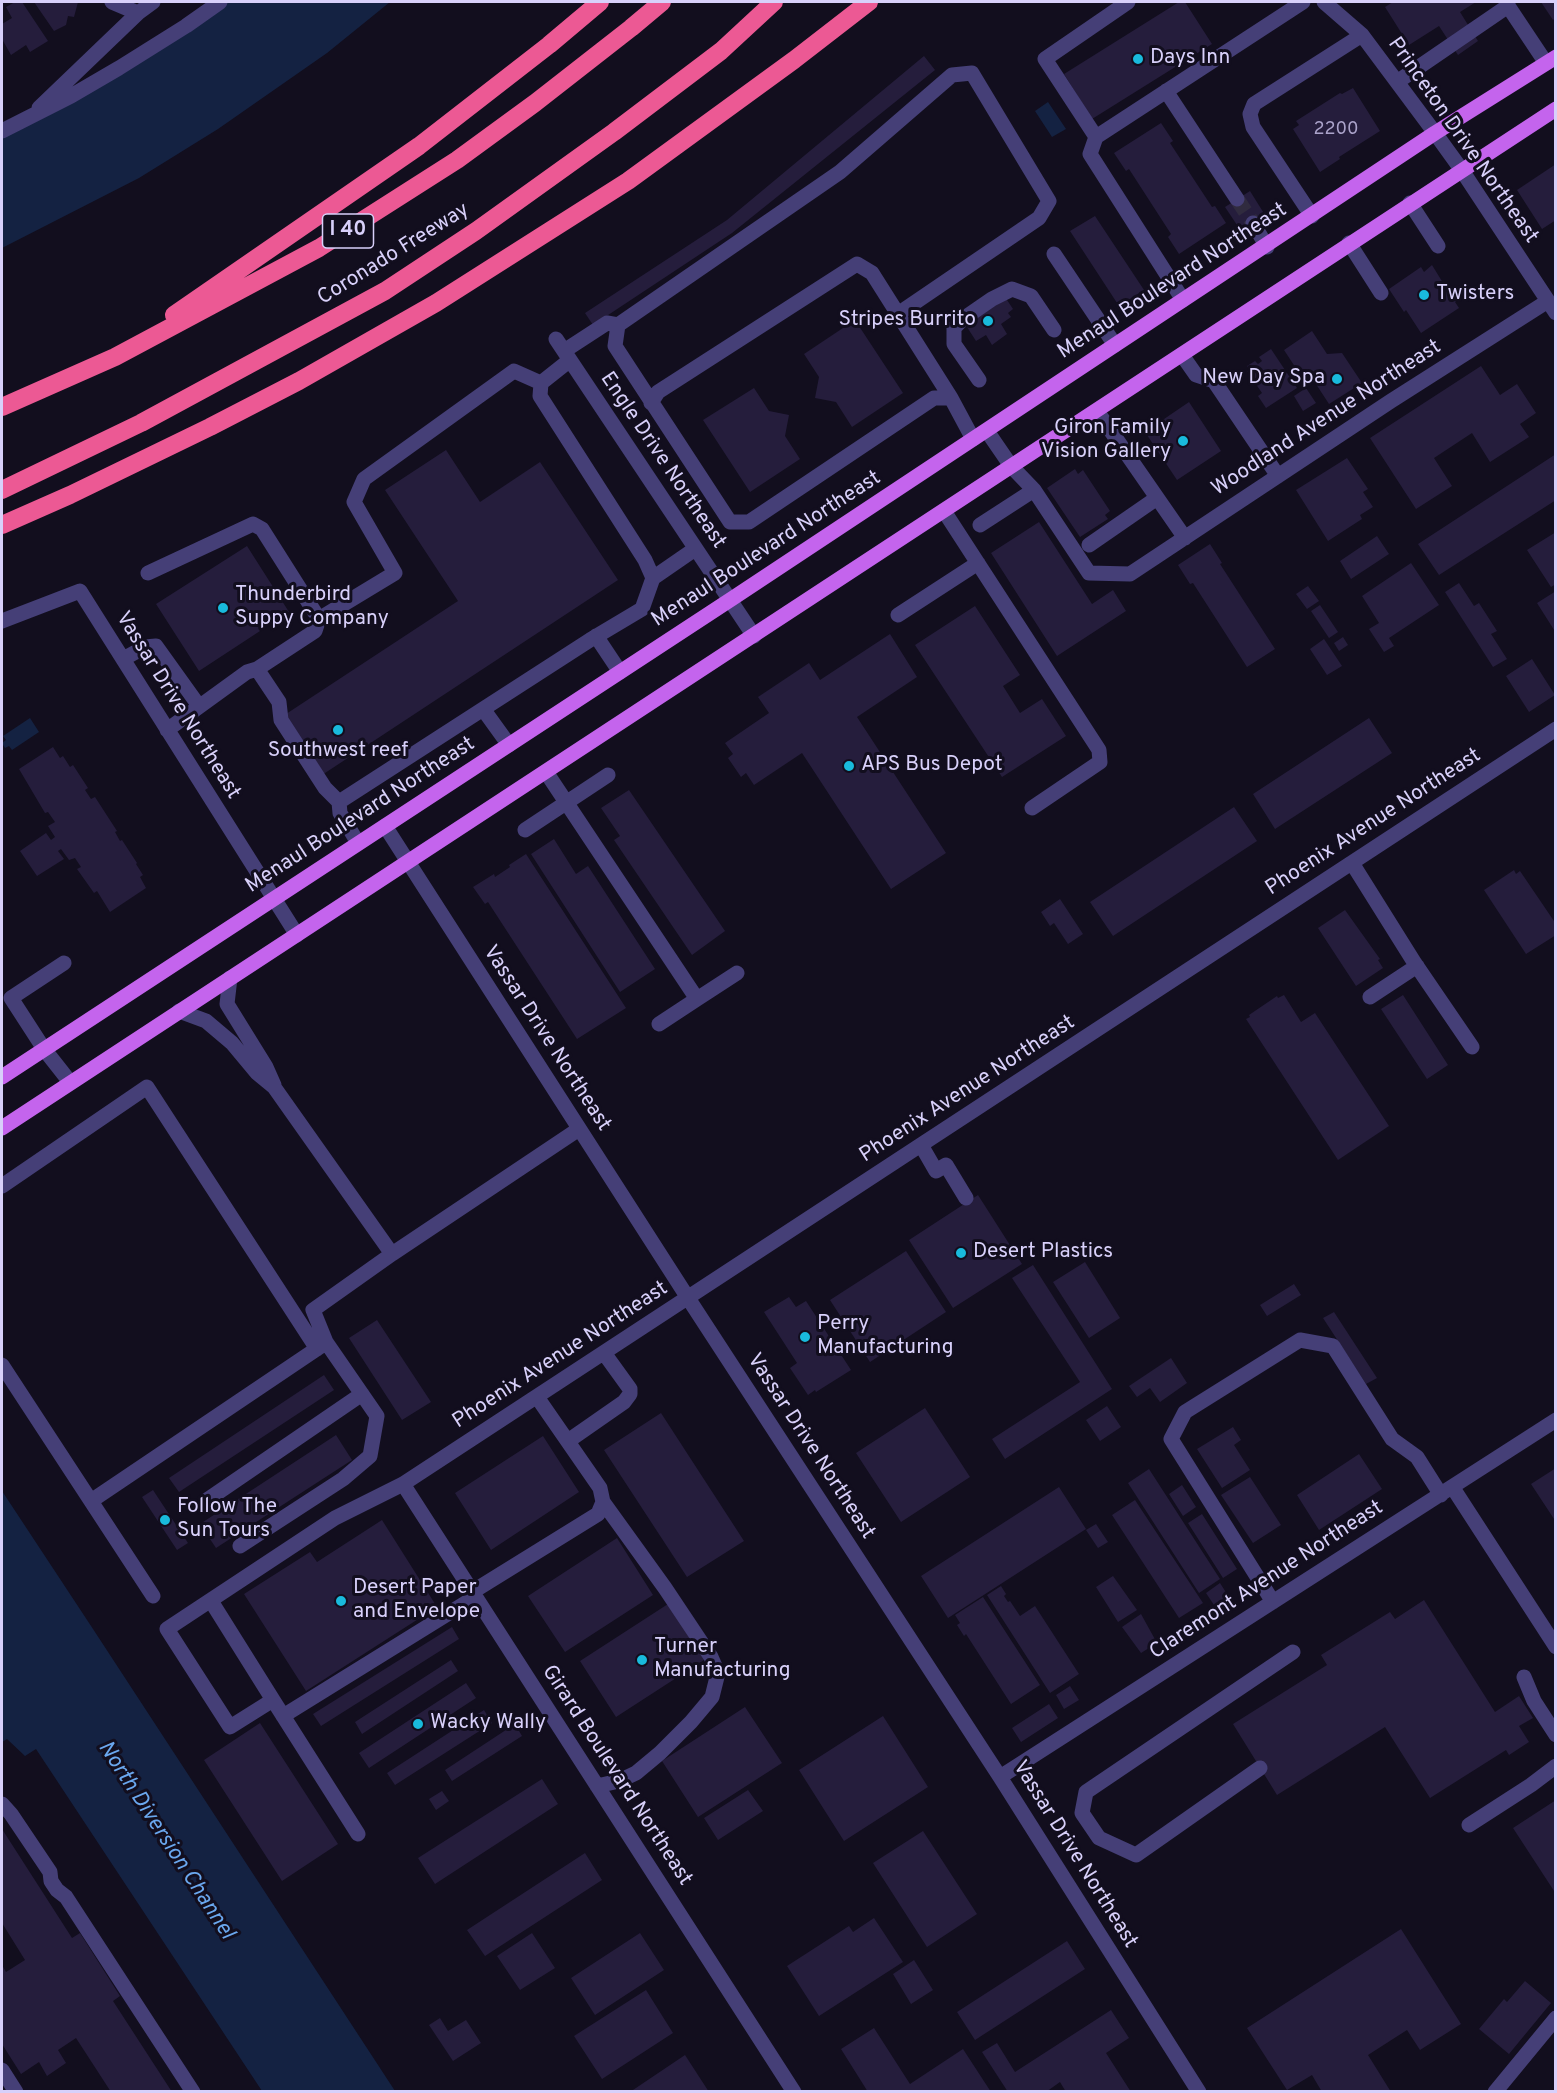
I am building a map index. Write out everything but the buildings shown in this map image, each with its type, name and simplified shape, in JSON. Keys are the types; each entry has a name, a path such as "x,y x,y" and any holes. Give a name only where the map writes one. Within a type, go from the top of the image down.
{"highway":[{"path":"115,357 419,146 549,45 600,2"},
{"name":"I 40","path":"2,407 115,357 319,248 457,160 535,103 662,2"},
{"name":"Coronado Freeway","path":"2,490 141,423 385,291 476,231 614,132 721,51 774,2"},
{"path":"2,525 81,490 210,427 436,303 628,181 794,60 869,2"}],"main road":[{"name":"Menaul Boulevard Northeast","path":"2,1077 1267,247 1436,133 1551,60"},
{"path":"2,1128 1556,108"}],"street":[{"path":"112,2 138,13"},
{"path":"29,118 57,88 138,13 153,2"},
{"path":"2,131 119,68 220,2"},
{"path":"1096,137 1045,59 1128,2"},
{"path":"1183,300 1090,154 1096,137 1303,2"},
{"name":"Princeton Drive Northeast","path":"1330,3 1362,35 1436,133 1552,307"},
{"path":"1397,82 1508,4 1551,60"},
{"path":"1312,216 1253,127 1250,114 1254,104 1362,35"},
{"path":"653,578 645,560 540,396 541,383 564,350 607,323 618,325 840,172 952,75 972,73 1049,201 1040,218 898,314"},
{"path":"1166,91 1237,199"},
{"path":"1410,203 1438,246"},
{"path":"1253,223 1267,247"},
{"path":"1349,243 1381,293"},
{"path":"1054,254 1115,345"},
{"path":"651,403 658,392 856,264 872,273 951,398 973,440"},
{"path":"979,380 954,344 954,328 992,299 1012,289 1030,296 1054,330"},
{"name":"Woodland Avenue Northeast","path":"1034,490 1089,573 1130,574 1391,401 1552,307"},
{"path":"618,325 615,346 730,522 749,522 934,398 951,398"},
{"name":"Engle Drive Northeast","path":"564,350 754,636"},
{"path":"1182,355 1196,375 1214,381 1278,476"},
{"path":"167,730 247,672 257,669 315,631 319,619 395,573 354,502 364,479 514,371 541,383"},
{"path":"1097,411 1185,538"},
{"path":"980,525 1034,490 1011,466 987,430"},
{"path":"1089,545 1157,498"},
{"path":"944,511 1100,750 1100,762 1032,808"},
{"path":"148,573 253,524 262,529 319,619"},
{"path":"339,802 596,636 642,609 653,578 695,549"},
{"path":"898,615 978,562"},
{"name":"Vassar Drive Northeast","path":"2,621 80,591 297,935"},
{"path":"596,636 620,672"},
{"path":"123,659 145,647 156,646 199,706"},
{"path":"257,669 279,702 281,720 325,788 339,802 340,813 358,843"},
{"path":"483,709 509,745"},
{"name":"Phoenix Avenue Northeast","path":"273,1700 230,1728 168,1629 335,1518 403,1484 1556,729"},
{"path":"546,772 698,999"},
{"path":"525,830 608,776"},
{"name":"Vassar Drive Northeast","path":"385,826 688,1298 1000,1777 1199,2091"},
{"path":"1352,863 1417,966 1472,1047"},
{"path":"64,963 6,1001 70,1082"},
{"path":"1370,997 1417,966"},
{"path":"659,1024 737,973"},
{"path":"230,978 226,1004 266,1067 275,1088 392,1254"},
{"path":"179,1011 206,1021 232,1043 257,1073 275,1088"},
{"path":"2,1186 147,1087 322,1346 362,1394 376,1416 370,1456 343,1479 240,1546"},
{"path":"322,1346 313,1310 392,1254 579,1129"},
{"path":"921,1145 934,1172 946,1165 966,1198"},
{"path":"1273,1602 1171,1439 1185,1412 1300,1341 1333,1346 1392,1439 1417,1457 1447,1491 1556,1647"},
{"path":"91,1501 322,1346"},
{"path":"568,1441 624,1402 630,1394 630,1389 603,1353"},
{"path":"2,1365 153,1596"},
{"path":"207,1500 362,1394"},
{"path":"537,1396 600,1488 603,1502 711,1657 718,1673 712,1697 660,1753 636,1773 619,1781 597,1786"},
{"name":"Claremont Avenue Northeast","path":"1000,1777 1556,1420"},
{"name":"Girard Boulevard Northeast","path":"403,1484 794,2091"},
{"path":"284,1716 598,1514 603,1502"},
{"path":"211,1601 358,1834"},
{"path":"1260,1768 1136,1855 1099,1838 1082,1813 1086,1792 1293,1652"},
{"path":"1524,1677 1534,1701 1556,1734"},
{"path":"1469,1825 1556,1766"},
{"path":"2,1804 50,1872 51,1881 66,1897 193,2091"},
{"path":"1495,2091 1556,2018"},
{"path":"2,2070 16,2091"}],"water":[{"path":"228,2 390,2 327,53 218,129 139,178 2,248 2,137 163,46"},
{"path":"1048,102 1066,129 1052,137 1035,111"},
{"path":"30,718 39,732 12,750 9,746 5,748 2,743 6,740 3,736"},
{"name":"North Diversion Channel","path":"2,1491 395,2091 262,2091 36,1749 25,1756 7,1739 2,1742"}],"tunnel":[{"path":"1237,199 1253,223"}],"place":[{"name":"Days Inn","path":"1138,59"},
{"name":"Twisters","path":"1424,295"},
{"name":"Stripes Burrito","path":"988,321"},
{"name":"New Day Spa","path":"1337,379"},
{"name":"Giron Family Vision Gallery","path":"1183,441"},
{"name":"Thunderbird Suppy Company","path":"223,608"},
{"name":"Southwest reef","path":"338,730"},
{"name":"APS Bus Depot","path":"849,766"},
{"name":"Desert Plastics","path":"961,1253"},
{"name":"Perry Manufacturing","path":"805,1337"},
{"name":"Follow The Sun Tours","path":"165,1520"},
{"name":"Desert Paper and Envelope","path":"341,1601"},
{"name":"Turner Manufacturing","path":"642,1660"},
{"name":"Wacky Wally","path":"418,1724"}]}
